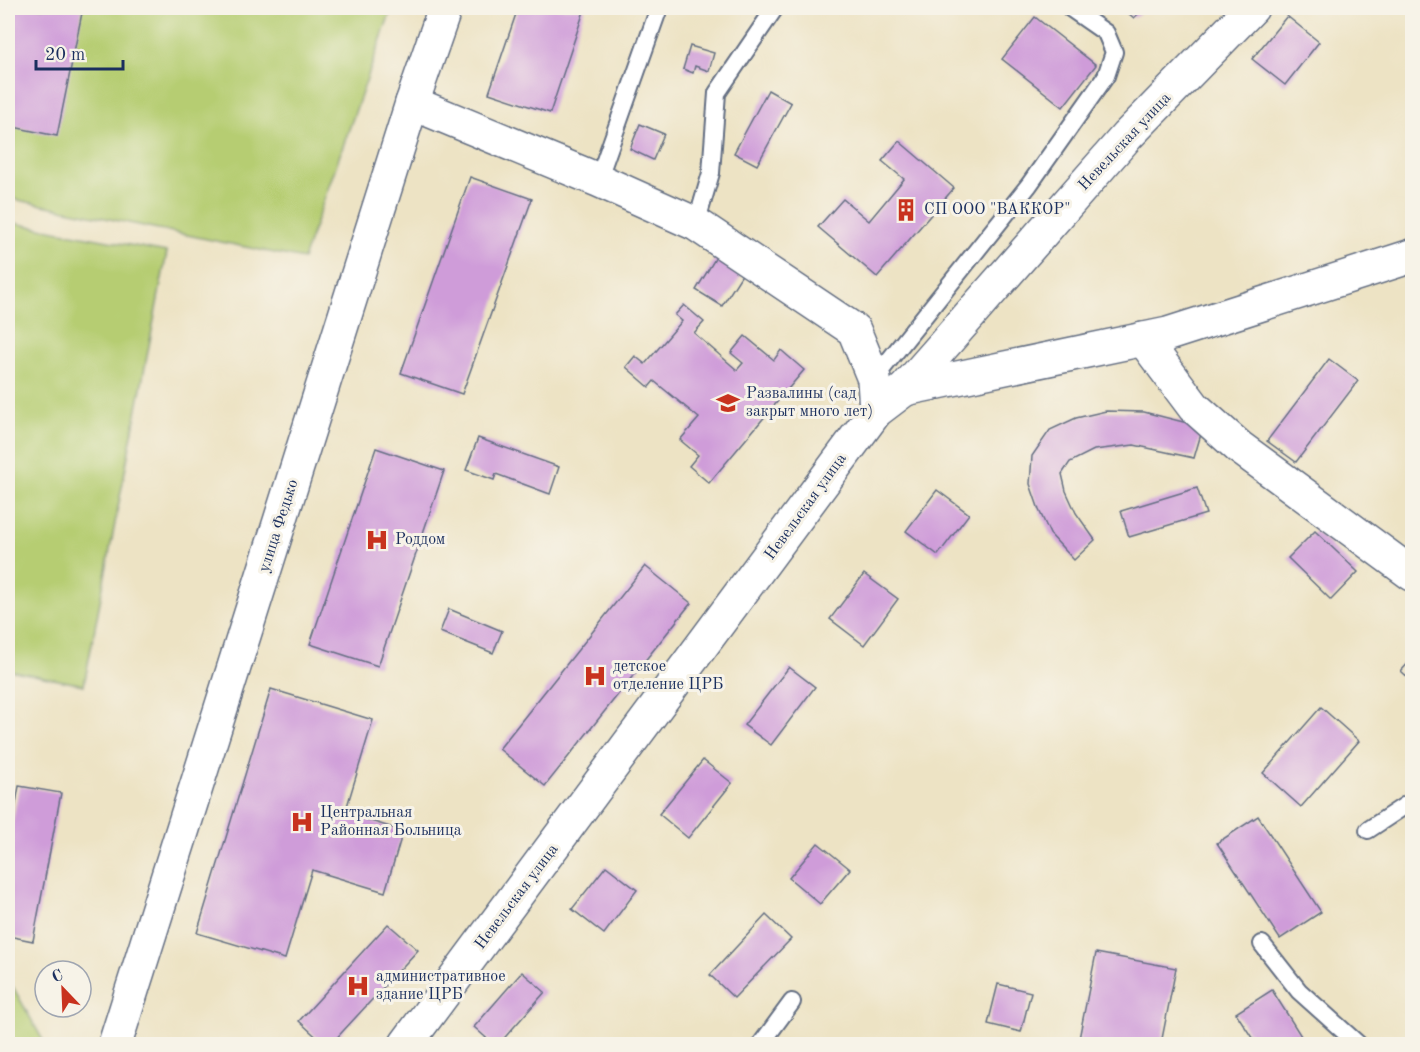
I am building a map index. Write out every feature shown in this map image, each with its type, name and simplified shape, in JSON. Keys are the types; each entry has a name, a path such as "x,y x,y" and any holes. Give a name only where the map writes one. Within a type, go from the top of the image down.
{"street":[{"name":"улица Федько","path":"115,1044 412,103 445,8"},
{"name":"Невельская улица","path":"406,1044 876,411 905,389 1127,136 1251,8"},
{"path":"412,103 598,180 696,224 854,330 874,379 876,411"},
{"path":"905,389 1168,334 1413,256"},
{"path":"1143,339 1194,407 1230,439 1413,574"}],"lane":[{"path":"598,180 659,8"},
{"path":"696,224 711,173 717,93 774,8"},
{"path":"874,379 1029,185 1106,76 1114,52 1106,33 1070,8"},
{"path":"1368,830 1413,801"},
{"path":"1262,944 1299,991 1358,1044"},
{"path":"761,1044 792,1002"}],"green space":[{"path":"8,8 392,8 303,259 8,198"},
{"path":"8,222 167,252 84,685 8,670"},
{"path":"8,986 13,987 45,1044 8,1044"}],"building":[{"path":"8,8 83,8 57,136 8,126"},
{"path":"518,8 585,8 550,113 489,93"},
{"path":"1122,8 1144,8 1134,18"},
{"path":"1287,16 1319,42 1285,85 1252,59"},
{"path":"1035,17 1096,65 1063,107 1002,59"},
{"path":"690,46 714,53 709,71 695,66 693,73 683,69"},
{"path":"768,90 791,103 757,165 734,153"},
{"path":"640,124 664,134 653,160 630,149"},
{"name":"СП ООО \"ВАККОР\"","path":"899,141 954,188 877,277 818,227 843,199 869,221 904,179 882,161"},
{"path":"470,177 532,199 462,394 401,373"},
{"path":"716,257 743,273 722,306 696,290"},
{"name":"Развалины (сад закрыт много лет)","path":"684,305 704,322 694,333 737,370 743,363 731,353 745,336 774,360 781,350 804,370 709,483 689,466 698,455 680,440 699,418 654,381 649,387 626,367 635,356 645,364 682,321 675,315"},
{"path":"1329,359 1358,381 1296,462 1267,441"},
{"path":"1106,411 1144,412 1203,427 1194,458 1134,445 1094,450 1070,462 1062,474 1066,491 1076,513 1095,540 1074,560 1050,534 1039,510 1030,484 1032,456 1050,430 1076,418"},
{"path":"478,438 559,467 550,494 496,474 494,480 466,470"},
{"path":"376,448 444,471 378,666 310,644"},
{"path":"1197,488 1206,514 1129,537 1121,511"},
{"path":"937,490 969,514 938,555 906,531"},
{"path":"1315,531 1358,572 1331,600 1288,558"},
{"name":"детское отделение ЦРБ","path":"645,566 691,603 545,786 499,749"},
{"path":"864,574 898,599 864,645 830,619"},
{"path":"449,609 502,631 493,653 440,632"},
{"path":"1412,659 1412,681 1401,671"},
{"path":"789,667 815,687 771,745 744,725"},
{"name":"Центральная Районная Больница","path":"271,689 373,720 345,813 403,831 385,892 312,870 285,959 197,933"},
{"path":"1321,707 1359,741 1301,807 1263,773"},
{"path":"703,760 732,783 688,838 659,814"},
{"path":"19,786 61,793 33,941 8,936 8,848"},
{"path":"1258,816 1321,912 1280,939 1217,843"},
{"path":"818,843 850,869 820,904 789,878"},
{"path":"606,866 637,890 604,934 572,909"},
{"path":"766,915 791,939 734,998 710,975"},
{"name":"административное здание ЦРБ","path":"388,924 418,950 331,1044 324,1044 299,1021"},
{"path":"1096,953 1176,968 1161,1044 1078,1044"},
{"path":"522,972 545,992 499,1044 493,1044 474,1027"},
{"path":"998,984 1031,992 1021,1032 988,1024"},
{"path":"1272,990 1306,1044 1256,1044 1236,1013"}],"place":[{"name":"СП ООО \"ВАККОР\"","path":"906,210"},
{"name":"Развалины (сад закрыт много лет)","path":"728,403"},
{"name":"Роддом","path":"377,540"},
{"name":"детское отделение ЦРБ","path":"595,676"},
{"name":"Центральная Районная Больница","path":"302,822"},
{"name":"административное здание ЦРБ","path":"358,986"}]}
